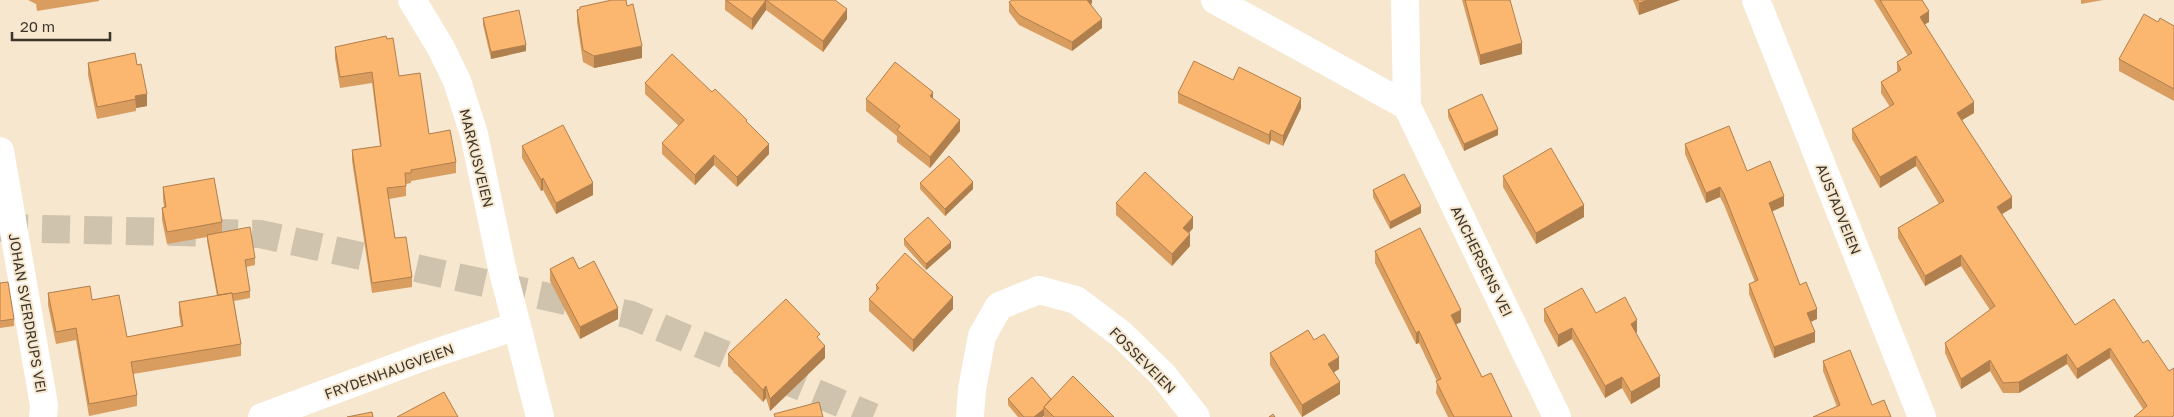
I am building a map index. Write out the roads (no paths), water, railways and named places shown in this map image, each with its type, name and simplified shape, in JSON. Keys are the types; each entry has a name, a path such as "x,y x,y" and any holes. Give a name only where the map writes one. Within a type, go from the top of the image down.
{"street":[{"name":"MARKUSVEIEN","path":"412,0 441,48 457,81 474,134 502,268 540,417"},
{"path":"1215,0 1407,106"},
{"name":"ANCHERSENS VEI","path":"1405,0 1407,106 1556,417"},
{"name":"AUSTADVEIEN","path":"1756,0 1922,417"},
{"name":"JOHAN SVERDRUPS VEI","path":"0,151 44,405 43,417"},
{"name":"FOSSEVEIEN","path":"970,417 972,389 982,336 999,306 1039,290 1076,300 1121,334 1163,376 1196,417"},
{"name":"FRYDENHAUGVEIEN","path":"262,417 423,357 517,326"}],"tunnel":[{"path":"0,228 260,234 631,315 873,417"}]}
